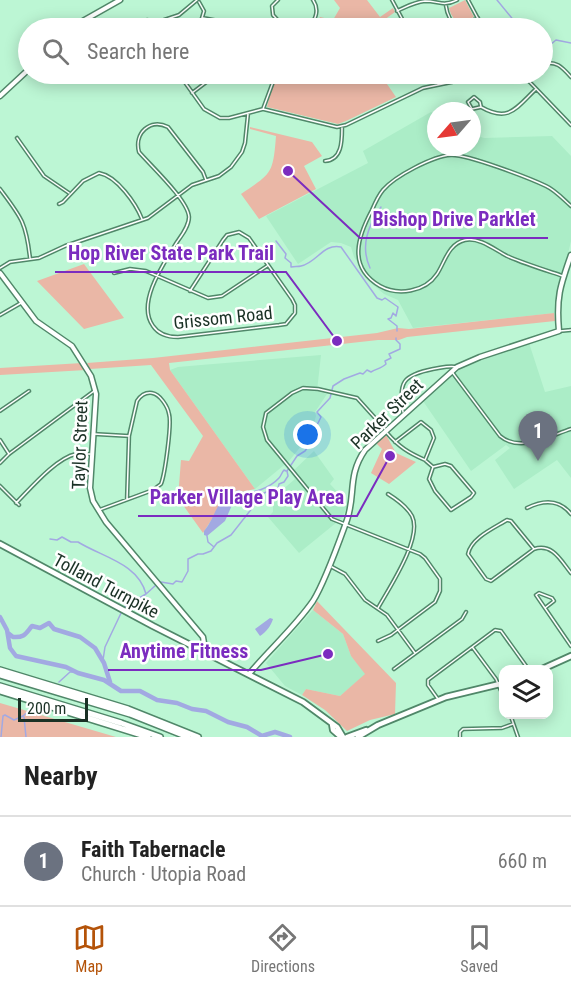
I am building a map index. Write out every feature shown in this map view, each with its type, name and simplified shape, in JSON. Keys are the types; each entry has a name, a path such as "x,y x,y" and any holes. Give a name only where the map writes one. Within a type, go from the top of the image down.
{"highway":[{"path":"0,670 128,709 195,736"},
{"path":"0,675 195,736"},
{"path":"0,686 160,737"},
{"path":"0,691 148,737"}],"main road":[{"name":"Tolland Turnpike","path":"0,544 122,610 306,704 337,727 343,737"},
{"path":"550,665 571,656"},
{"path":"358,737 439,699 499,684"},
{"path":"343,737 369,730"}],"street":[{"path":"88,18 120,0"},
{"path":"170,18 179,15 197,0 204,11 203,18"},
{"path":"276,18 272,6 278,0"},
{"path":"313,0 316,4 315,18"},
{"path":"392,0 401,18"},
{"path":"397,12 417,2 426,1 446,5 458,0"},
{"path":"468,0 478,18"},
{"path":"446,5 450,18"},
{"path":"553,63 571,77"},
{"path":"0,96 18,79"},
{"path":"185,84 208,112 220,118 229,118 263,109 342,127 423,88 441,84"},
{"path":"192,93 204,84"},
{"path":"263,109 272,84"},
{"path":"531,84 571,125"},
{"path":"481,107 472,109 468,102 474,98 481,107 493,114 508,113 536,89"},
{"path":"0,268 10,262 39,258 65,246 142,220 156,213 192,185 219,176 238,160 245,143 248,113"},
{"path":"178,196 139,152 138,138 142,131 152,124 161,123 168,127 203,172 206,180"},
{"path":"325,161 338,153 342,142 342,127"},
{"path":"17,138 44,176 69,194"},
{"path":"564,276 507,256 484,243 465,240 452,248 431,281 409,291 394,291 379,286 366,273 359,255 358,242 376,201 387,186 430,159 449,155 459,155 548,187 571,206"},
{"path":"58,204 99,172 110,176 137,207 142,220"},
{"path":"0,189 27,231 30,259"},
{"name":"Grissom Road","path":"178,196 188,210 189,222 165,261 148,299 147,307 151,324 169,337 279,325 291,319 295,313 295,305 249,238 239,232 223,240 190,291"},
{"path":"571,255 558,294 557,308 559,331 571,330"},
{"path":"114,273 138,269 208,298 222,296 267,265"},
{"name":"Taylor Street","path":"0,273 36,321 72,346 91,376 95,390 90,488 93,501 203,637 204,643 199,650"},
{"path":"0,315 21,302"},
{"name":"Parker Street","path":"249,674 311,604 345,525 355,468 365,450 457,367 559,331"},
{"path":"404,414 401,390 408,378 428,370 457,367"},
{"path":"452,371 500,436 510,443 527,443 571,429"},
{"path":"378,641 398,630 435,602 440,591 440,579 431,564 420,554 345,525 329,516 263,433 263,420 275,404 298,389 309,388 357,398 407,453 425,460 433,467"},
{"path":"0,463 95,390"},
{"path":"0,411 29,391"},
{"path":"98,510 153,490 161,484 170,417 156,394 145,393 137,401 129,436 127,499"},
{"path":"395,442 421,422 427,426 434,438 425,460"},
{"path":"92,434 129,436"},
{"path":"0,440 9,454"},
{"path":"16,503 38,479 68,457 91,453"},
{"path":"445,464 452,466 474,495 451,510 429,479 433,467 445,464"},
{"path":"0,486 19,505"},
{"path":"378,608 408,549 414,532 412,517 408,510 388,494"},
{"path":"527,508 548,501 565,507 571,514"},
{"path":"534,549 514,522 507,520 480,538 469,549 468,554 486,579 491,581 534,549 543,548 554,552 571,573"},
{"path":"328,566 345,574 365,600 387,615 415,653"},
{"path":"545,608 554,601 539,593 536,596 571,646"},
{"path":"394,669 462,619 466,612"},
{"path":"439,699 428,682 499,629 526,665"},
{"path":"472,647 499,681"},
{"path":"512,719 518,737"},
{"path":"460,737 463,729 502,728 513,724"}],"shaded area":[{"path":"334,0 367,0 380,17 393,8 395,12 387,18 334,18 340,8"},
{"path":"465,0 474,17 453,18 449,8"},
{"path":"387,84 396,97 338,124 267,107 272,85"},
{"path":"427,114 427,156 481,156 481,137 552,136 571,156 571,241 554,313 413,328 398,300 384,294 371,283 354,257 351,247 331,242 298,264 266,216 368,163 363,151"},
{"path":"250,127 312,142 322,156 304,166 316,189 259,219 241,194 269,171 274,158 276,136 250,129"},
{"path":"84,264 124,318 84,329 37,281"},
{"path":"554,313 555,321 407,337 399,340 378,340 169,363 170,370 255,489 241,492 239,490 214,516 203,533 178,498 181,460 189,461 203,436 151,365 90,369 87,363 153,358 377,333 398,328 409,329"},
{"path":"529,343 545,392 571,386 571,478 557,460 514,489 495,460 510,448 506,445 471,471 423,401 464,367"},
{"path":"321,355 317,391 327,394 315,412 311,434 289,461 255,489 170,370 178,367"},
{"path":"82,363 86,370 0,375 0,368"},
{"path":"385,433 396,453 416,462 389,484 371,473 382,449 375,442"},
{"path":"314,451 334,479 330,484 345,500 347,507 342,518 299,553 268,517 273,512 273,498 295,479 291,473"},
{"path":"317,601 396,683 395,714 370,720 347,731 325,710 302,695 306,689 340,696 365,674 351,656 343,634 313,610"},
{"path":"313,610 343,634 351,656 366,674 340,696 306,689 302,695 285,686 266,663"},
{"path":"0,703 116,737 0,737"}],"water":[{"path":"239,490 241,492 225,521 207,536 204,535 221,501"},
{"path":"270,618 273,619 271,624 260,636 255,629"}],"waterway":[{"path":"497,0 512,18"},
{"path":"553,42 556,40 571,43"},
{"path":"370,268 366,252 367,236 372,221 381,207"},
{"path":"276,241 286,254 285,258 291,263 291,267 307,264 329,248 341,247 377,298 382,300 385,298 398,307 396,316 393,313 388,319 397,326 397,331"},
{"path":"161,582 173,584 176,581 182,582 188,571 188,559 211,551 217,543 231,535 264,493 278,488 279,484 284,482 288,476 287,471 297,456 305,451 317,434 316,427 321,417 317,412 330,398 333,386 344,379 363,374 367,370 371,372 386,364 385,361 391,358 389,354 400,349 396,338"},
{"path":"239,494 255,492 266,487 275,482 284,470 286,471"},
{"path":"207,536 208,542 214,547"},
{"path":"50,539 57,540 62,537 71,542 78,542 118,562 135,575 142,583 146,594 124,607"},
{"path":"146,594 156,585"},
{"path":"103,660 105,647 122,611"},
{"path":"0,617 7,630 10,648 16,656 66,667 104,680 121,691 140,691 157,700 206,711 228,722 247,727 262,736 275,732 290,737"},
{"path":"8,633 13,637 20,637 25,635 32,626 40,628 49,623 54,629 80,637 95,648 104,663 110,682"},
{"path":"59,682 70,672 76,672"},
{"path":"1,737 3,716 14,720 31,709"},
{"path":"24,717 26,737"}],"place":[{"name":"Bishop Drive Parklet","path":"288,171"},
{"name":"Hop River State Park Trail","path":"337,341"},
{"name":"Parker Village Play Area","path":"390,456"},
{"name":"Faith Tabernacle","path":"538,461"},
{"name":"Anytime Fitness","path":"328,654"}]}
